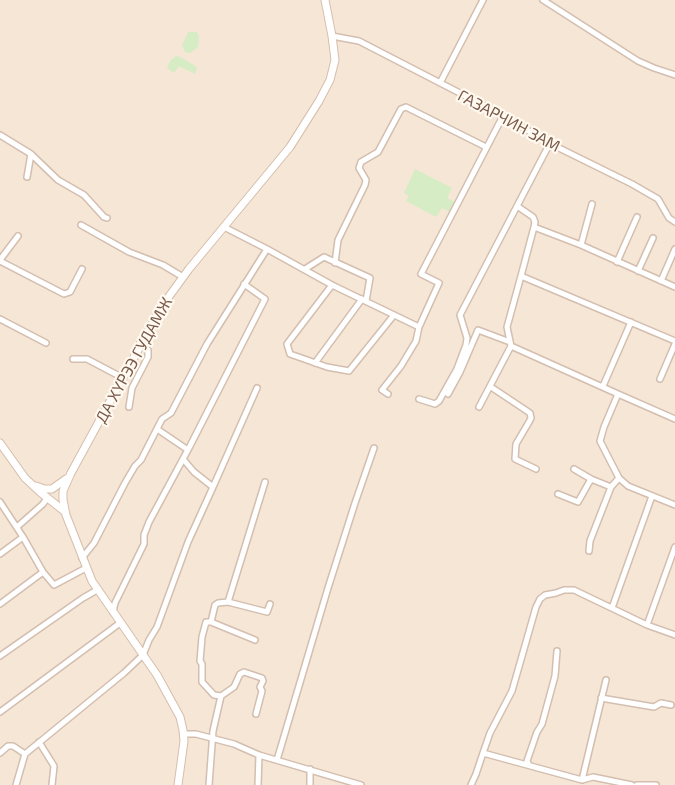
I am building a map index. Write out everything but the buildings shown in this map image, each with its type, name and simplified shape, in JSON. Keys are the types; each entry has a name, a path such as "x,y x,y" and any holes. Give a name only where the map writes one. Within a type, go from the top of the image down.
{"main road":[{"name":"ДА ХҮРЭЭ ГУДАМЖ","path":"184,734 180,717 171,698 144,655 97,590 86,568 65,511 63,495 71,473 162,306 183,277 290,147 319,102 334,69 335,60 325,0"},
{"path":"0,443 31,484 46,498 65,511"},
{"path":"31,484 44,489 56,487 71,473"},
{"path":"56,487 63,495"},
{"path":"178,785 184,734"}],"street":[{"path":"440,83 483,0"},
{"path":"543,0 638,61 673,74 675,68"},
{"name":"ГАЗАРЧИН ЗАМ","path":"332,36 359,41 503,116 550,143 632,184 658,200 669,218 675,222"},
{"path":"335,262 338,240 365,185 366,180 359,168 361,162 378,152 401,109 406,107 486,147"},
{"path":"388,394 382,390 401,366 416,341 419,327 439,283 420,274 503,116"},
{"path":"0,135 31,154 58,180 84,195 107,218"},
{"path":"419,399 435,404 439,401 457,369 467,338 460,316 550,143"},
{"path":"27,177 31,154"},
{"path":"581,245 592,204"},
{"path":"479,407 491,387 510,344 507,327 535,222 533,217 517,206"},
{"path":"617,262 636,217"},
{"path":"81,225 129,252 163,265 183,277"},
{"path":"224,227 332,285 419,327"},
{"path":"534,227 581,245 675,287"},
{"path":"18,236 0,260 64,294 70,292 82,269"},
{"path":"638,271 653,238"},
{"path":"82,558 94,543 125,482 140,460 162,419 171,413 207,344 266,249"},
{"path":"661,281 675,249"},
{"path":"305,269 324,257 370,278 364,300 315,363"},
{"path":"521,276 675,342 660,379"},
{"path":"113,612 144,544 144,535 148,522 188,450 265,299 244,284"},
{"path":"332,285 287,344 290,354 315,363 349,371 394,315"},
{"path":"0,319 46,343"},
{"path":"603,386 631,322"},
{"path":"448,394 460,372 478,330 675,419"},
{"path":"129,406 132,388 148,357 148,350 140,344"},
{"path":"73,359 87,358 123,378"},
{"path":"491,387 530,413 531,418 516,444 515,459 536,469"},
{"path":"16,785 25,754 124,674 144,655 149,640 157,627 188,542 257,388"},
{"path":"618,394 600,441 619,478 628,486 675,504"},
{"path":"157,429 188,450"},
{"path":"277,760 331,580 374,448"},
{"path":"183,459 194,472 212,487"},
{"path":"574,469 590,479 611,487"},
{"path":"589,551 590,541 611,487 619,478"},
{"path":"558,494 578,502 590,479"},
{"path":"228,602 265,482"},
{"path":"612,608 652,496"},
{"path":"17,527 43,504 46,498"},
{"path":"0,502 43,572 54,585 86,568"},
{"path":"0,554 23,537"},
{"path":"647,625 675,547"},
{"path":"0,604 43,572"},
{"path":"0,656 82,598 97,590"},
{"path":"471,785 490,733 512,691 530,625 540,599 545,595 564,590 574,590 647,625 675,635"},
{"path":"211,622 215,605 218,603 228,602 267,612 270,604"},
{"path":"221,696 214,695 202,682 200,652 206,622 211,622 255,640"},
{"path":"0,712 120,623"},
{"path":"528,765 527,761 537,732 542,724 555,676 557,650"},
{"path":"209,785 213,731 221,696 234,687 240,674 244,672 262,678 263,681 260,687 262,691 256,714"},
{"path":"582,780 606,680"},
{"path":"601,698 654,707 661,703 672,705"},
{"path":"184,734 196,734 234,744 259,755 361,785"},
{"path":"39,742 54,766 52,785"},
{"path":"0,753 8,746 13,746 25,754"},
{"path":"483,753 582,780 593,777 632,785"},
{"path":"258,785 259,755"},
{"path":"310,769 310,785"},
{"path":"637,785 656,785"}],"shaded area":[{"path":"0,0 675,0 675,785 0,785"}],"green space":[{"path":"188,32 197,32 199,37 198,47 190,53 185,52 182,45"},
{"path":"176,56 194,65 197,68 195,74 179,66 174,73 167,68 170,61"},
{"path":"415,169 452,188 447,198 457,203 452,213 442,208 436,217 406,201 409,196 404,193"}]}
